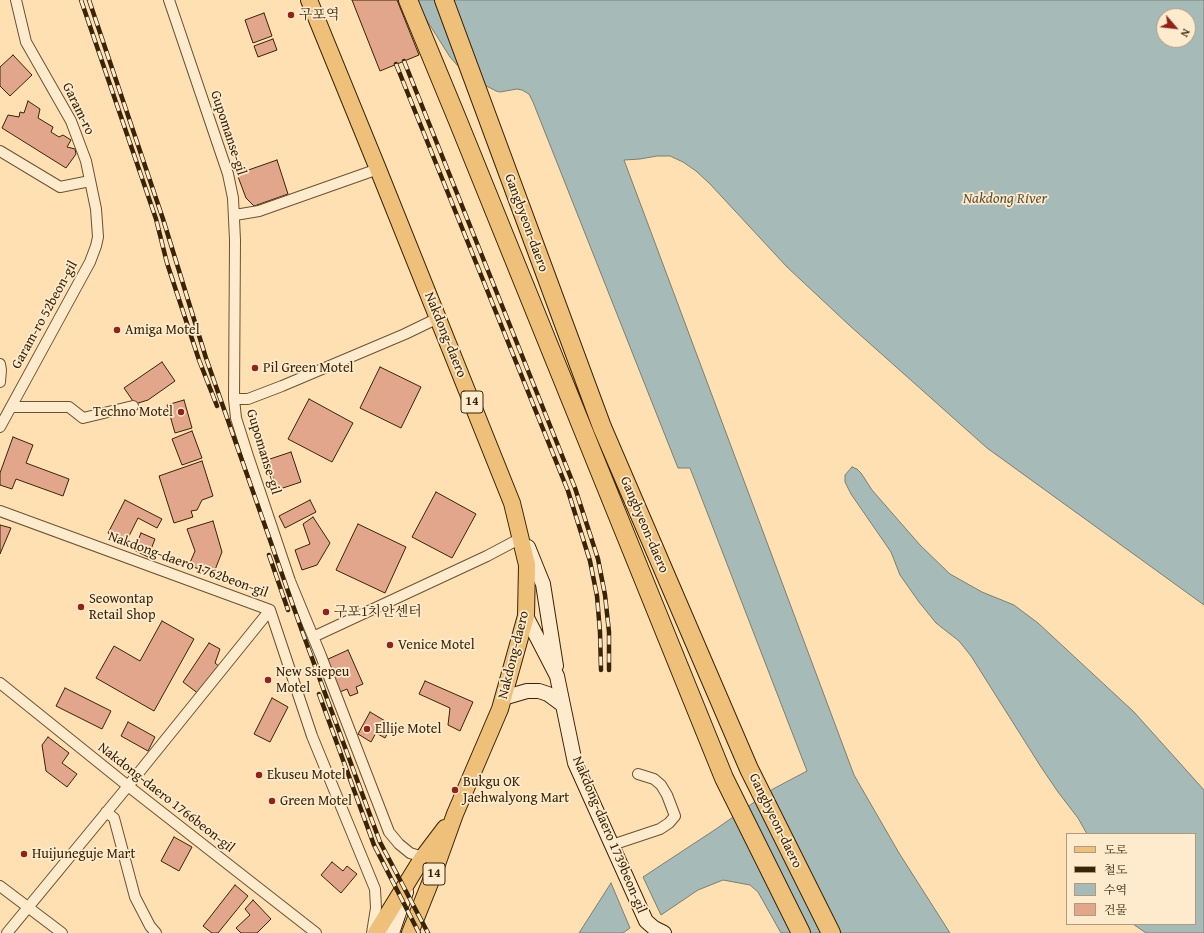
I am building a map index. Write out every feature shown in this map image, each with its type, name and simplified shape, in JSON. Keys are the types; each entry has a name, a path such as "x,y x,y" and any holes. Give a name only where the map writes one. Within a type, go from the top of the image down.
{"highway":[{"name":"Gangbyeon-daero","path":"408,0 724,778 801,933"},
{"name":"Gangbyeon-daero","path":"444,0 602,427 749,769 831,933"}],"main road":[{"name":"Nakdong-daero","path":"309,0 512,503 527,565 526,616 500,710 455,814 410,933"},
{"name":"Nakdong-daero","path":"376,933 423,857 455,814"}],"street":[{"name":"Garam-ro","path":"16,0 26,42 71,121 86,162 96,209 98,237"},
{"name":"Gupomanse-gil","path":"169,0 232,186 235,215 234,399 236,418 290,581 389,832 399,844 410,852 423,857"},
{"path":"0,151 60,187 90,181"},
{"path":"235,215 259,211 378,169"},
{"name":"Garam-ro 52beon-gil","path":"0,427 90,262 98,237"},
{"path":"234,399 248,399 282,386 406,334 438,318"},
{"path":"0,364 0,382"},
{"path":"11,407 69,407 83,418 133,406"},
{"name":"Nakdong-daero 1762beon-gil","path":"0,511 270,610 312,736 375,889 376,908 372,933"},
{"path":"517,522 544,584 557,676"},
{"path":"313,637 487,556 521,538"},
{"path":"7,933 270,610"},
{"name":"Nakdong-daero 1739beon-gil","path":"526,616 557,676 576,763 646,921 654,928 664,933"},
{"name":"Nakdong-daero 1766beon-gil","path":"0,683 128,786 316,933"},
{"path":"503,698 527,691 539,690 548,694 563,705"},
{"path":"612,845 660,829 669,823 675,816 667,795 661,785 654,779 638,774"},
{"path":"106,812 114,818 135,896 150,931"},
{"path":"392,933 413,873"},
{"path":"0,886 62,933"}],"water":[{"name":"Nakdong River","path":"414,0 1204,0 1204,605 987,448 849,325 787,267 710,184 696,171 683,162 670,156 624,160 854,775 899,853 950,933 781,933 758,892 750,885 723,880 698,890 661,915 643,877 773,789 807,771 690,468 678,468 533,102 529,94 522,90 496,91 466,75 450,57"},
{"path":"852,467 857,469 872,490 920,545 950,574 982,592 1014,605 1038,623 1134,712 1204,790 1204,933 1146,933 1134,925 1196,925 1196,833 1086,833 1078,818 1041,767 971,656 959,641 936,623 900,575 891,552 851,494 845,482 845,475"},
{"path":"611,883 630,928 623,933 579,933"}],"building":[{"path":"352,0 397,0 419,55 380,71"},
{"path":"264,13 272,36 253,43 245,20"},
{"path":"273,39 277,50 258,57 254,46"},
{"path":"13,55 32,75 10,96 0,86 0,67"},
{"path":"28,101 40,109 38,118 53,127 51,132 59,137 63,135 71,140 67,147 75,149 76,154 66,168 2,128 8,115 19,117 20,112 24,113"},
{"path":"277,160 288,194 254,206 246,198 237,174"},
{"path":"162,362 175,381 148,400 135,404 124,388"},
{"path":"380,367 421,387 401,428 360,408"},
{"path":"309,399 353,423 332,462 288,439"},
{"path":"184,400 192,428 175,433 167,405"},
{"path":"192,431 202,458 182,465 172,439"},
{"path":"13,437 33,445 26,463 69,479 63,496 16,479 12,489 0,485 0,473"},
{"path":"291,452 301,482 277,490 267,460"},
{"path":"202,461 213,496 202,500 197,510 191,511 193,517 174,523 159,476"},
{"path":"436,492 476,514 452,558 412,537"},
{"path":"125,500 162,519 157,528 138,518 126,542 108,533"},
{"path":"310,500 316,512 285,528 279,516"},
{"path":"313,517 330,543 317,565 302,570 295,550 310,544 303,524"},
{"path":"213,521 222,552 213,575 189,565 195,551 187,529"},
{"path":"358,524 406,547 385,593 336,570"},
{"path":"0,525 11,528 0,554"},
{"path":"141,533 155,539 148,557 134,550"},
{"path":"162,621 194,639 154,711 96,678 114,646 140,661"},
{"path":"209,643 220,649 215,663 220,667 199,694 183,682"},
{"path":"348,650 363,684 356,687 358,693 350,696 347,689 340,692 326,660"},
{"path":"425,681 473,702 460,731 448,725 450,708 419,694"},
{"path":"65,688 111,711 102,729 56,706"},
{"path":"272,698 288,707 270,742 254,734"},
{"path":"370,712 392,725 385,738 376,733 371,742 358,734"},
{"path":"128,722 155,737 148,751 121,736"},
{"path":"48,737 69,753 62,763 77,774 67,787 46,771 42,745"},
{"path":"174,837 192,847 179,871 161,861"},
{"path":"332,862 343,871 347,866 357,874 341,893 321,875"},
{"path":"235,885 248,896 218,933 212,933 203,926"},
{"path":"253,900 271,919 257,933 241,933 236,928 250,915 245,909"}],"railway":[{"path":"81,0 156,219 167,263 199,360 217,406"},
{"path":"89,0 163,219 206,358 302,631 380,842 428,933"},
{"path":"404,61 575,488 598,559 605,595 609,632 609,670"},
{"path":"396,64 568,491 590,561 597,596 601,670"},
{"path":"269,555 288,610"},
{"path":"319,694 374,845 419,933"}],"place":[{"name":"구포역","path":"291,15"},
{"name":"Amiga Motel","path":"117,330"},
{"name":"Pil Green Motel","path":"255,368"},
{"name":"Techno Motel","path":"181,412"},
{"name":"Seowontap Retail Shop","path":"81,607"},
{"name":"구포1치안센터","path":"326,612"},
{"name":"Venice Motel","path":"390,645"},
{"name":"New Ssiepeu Motel","path":"268,680"},
{"name":"Ellije Motel","path":"367,729"},
{"name":"Ekuseu Motel","path":"259,775"},
{"name":"Bukgu OK Jaehwalyong Mart","path":"455,790"},
{"name":"Green Motel","path":"272,801"},
{"name":"Huijuneguje Mart","path":"24,854"}]}
